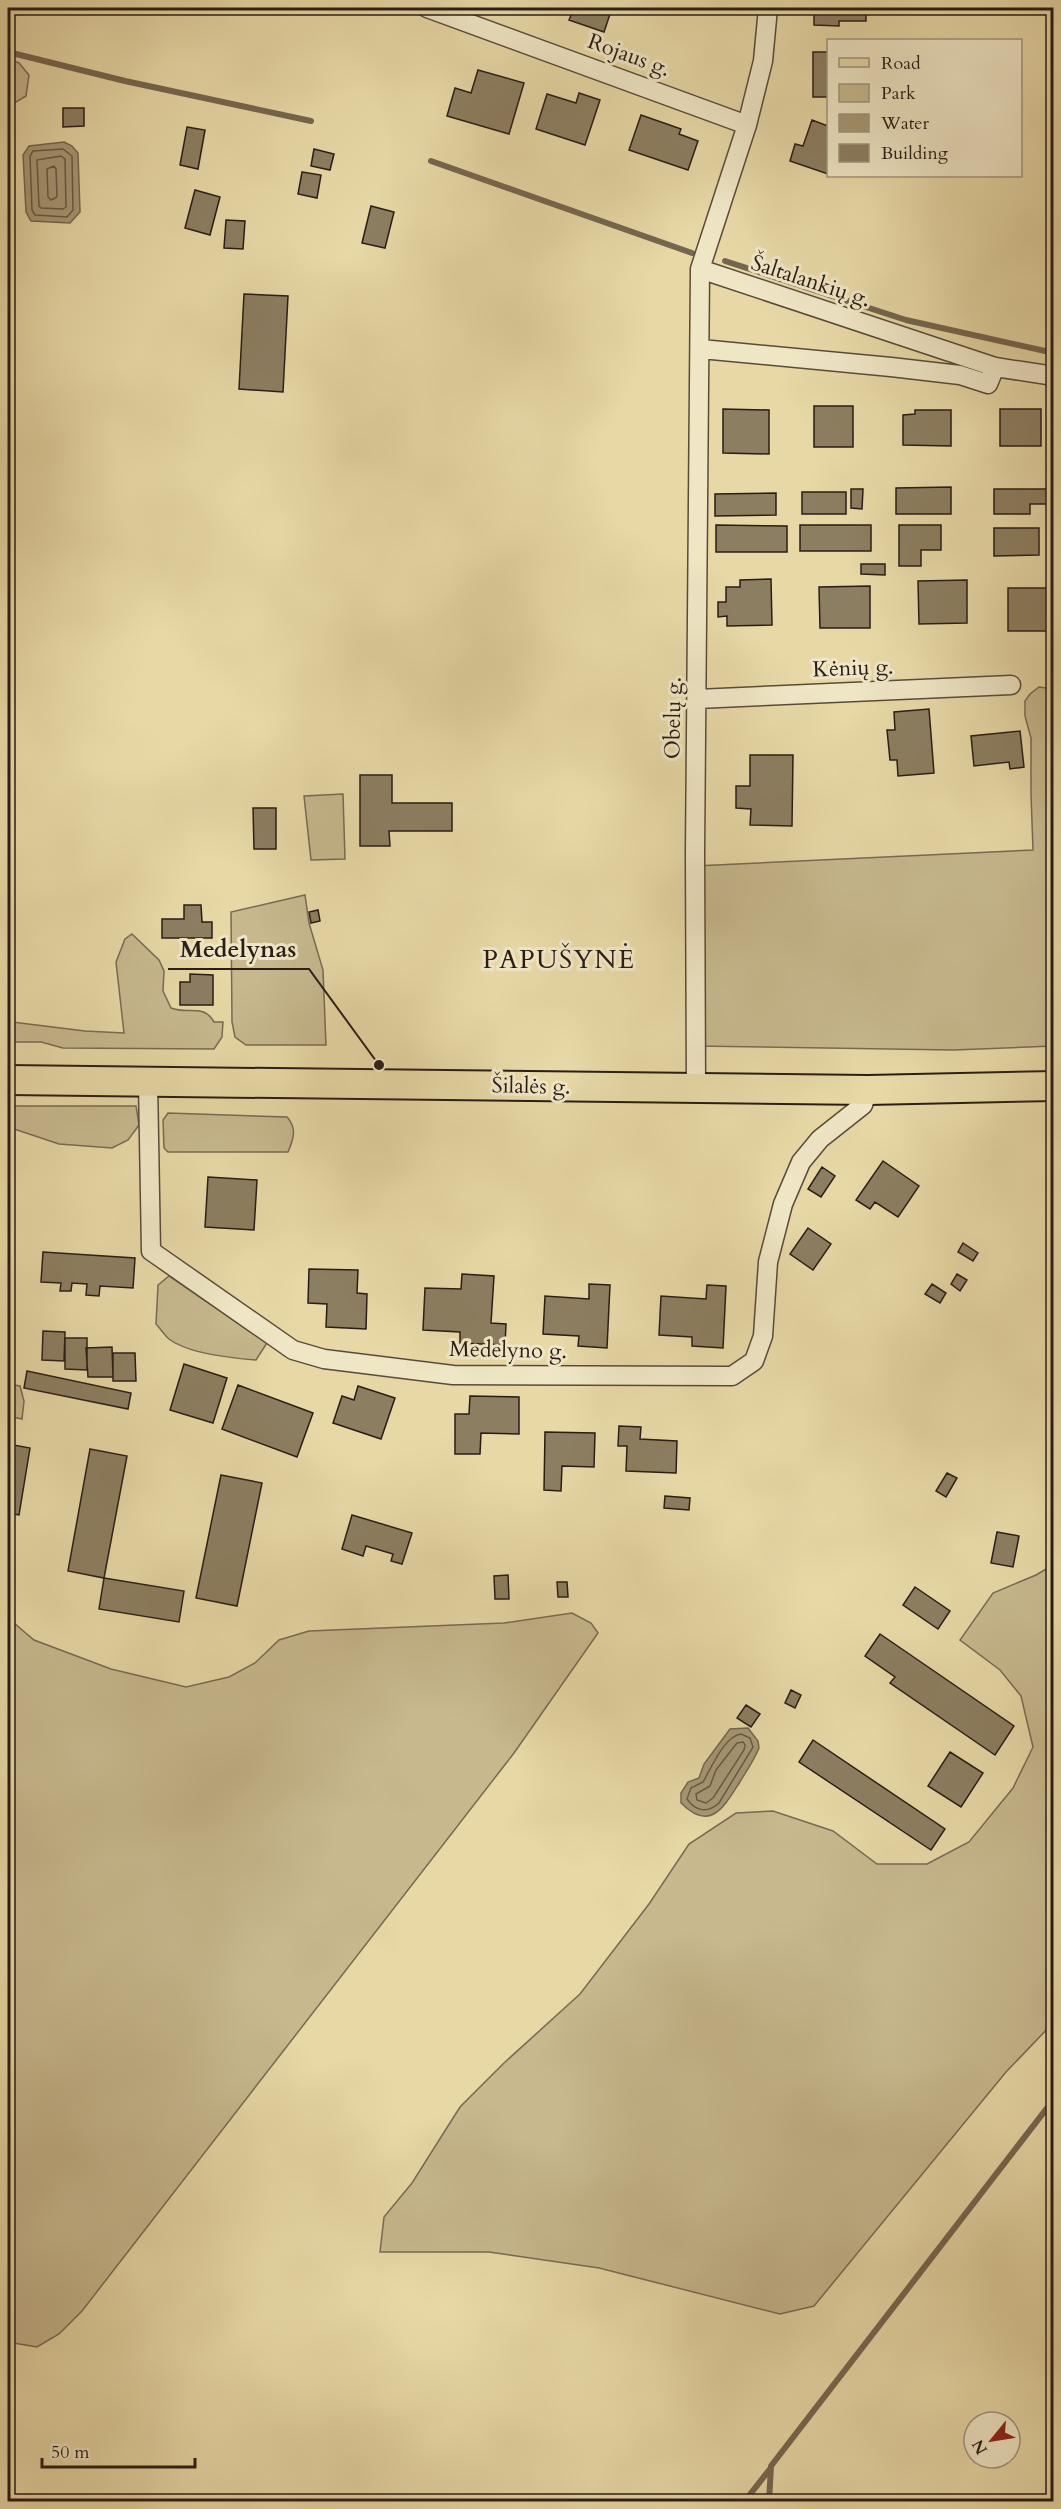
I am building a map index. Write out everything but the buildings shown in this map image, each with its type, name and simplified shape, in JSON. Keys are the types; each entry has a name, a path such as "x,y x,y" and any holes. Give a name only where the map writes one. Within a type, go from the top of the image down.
{"main road":[{"name":"Šilalės g.","path":"8,1080 868,1090 1053,1086"}],"street":[{"name":"Rojaus g.","path":"427,8 747,125"},
{"path":"700,269 747,125 763,61 768,8"},
{"name":"Obelų g.","path":"696,1088 695,853 700,269"},
{"name":"Šaltalankių g.","path":"700,269 995,367 1053,376"},
{"path":"701,350 960,375 988,384 995,367"},
{"name":"Kėnių g.","path":"697,699 1011,685"},
{"name":"Medelyno g.","path":"148,1082 151,1251 293,1350 324,1359 464,1375 732,1376 754,1361 763,1336 768,1262 783,1204 801,1162 820,1139 863,1105 868,1090"}],"green space":[{"path":"8,59 19,63 29,75 26,96 8,107"},
{"path":"1039,687 1053,689 1053,1046 953,1050 696,1046 695,866 1033,850 1031,738 1025,716 1025,701"},
{"path":"343,794 345,859 311,860 304,796"},
{"path":"305,895 309,923 323,970 326,1045 246,1045 235,1037 232,1022 231,912"},
{"path":"132,934 159,960 164,971 163,991 171,1008 200,1011 210,1016 214,1022 223,1022 222,1037 214,1049 63,1048 41,1042 8,1042 8,1023 12,1022 85,1031 124,1033 116,962 125,939"},
{"path":"11,1106 136,1106 139,1125 128,1140 112,1148 59,1144 8,1127"},
{"path":"168,1113 287,1117 292,1125 293,1138 288,1152 168,1152 164,1148 163,1120"},
{"path":"169,1276 267,1343 256,1360 199,1352 177,1344 167,1337 156,1324 158,1285"},
{"path":"8,1384 20,1386 24,1401 22,1419 8,1416"},
{"path":"1053,1565 1053,2023 1006,2072 814,2306 780,2314 599,2268 489,2252 380,2252 384,2217 412,2183 460,2107 504,2063 580,1994 649,1904 689,1844 736,1813 773,1811 833,1831 877,1864 927,1864 969,1842 1013,1788 1033,1747 1021,1696 1000,1670 960,1640 993,1593 1036,1575"},
{"path":"8,1613 14,1623 34,1640 111,1669 186,1687 229,1677 255,1663 279,1640 309,1631 504,1623 572,1613 591,1623 598,1633 514,1753 82,2311 59,2334 37,2347 8,2342"}],"water":[{"path":"64,142 78,153 80,212 70,223 31,221 26,212 23,155 29,146"},
{"path":"748,1728 758,1741 759,1748 752,1762 720,1809 714,1814 699,1816 681,1803 681,1793 688,1782 699,1778 704,1764 730,1729"}],"waterway":[{"path":"8,52 125,81 311,121"},
{"path":"431,161 692,253"},
{"path":"725,261 906,320 1054,353"},
{"path":"769,2502 771,2466 1054,2099"},
{"path":"744,2502 770,2469"}],"place":[{"name":"Medelynas","path":"379,1065"}],"district":[{"name":"PAPUŠYNĖ","path":"559,959"}]}
